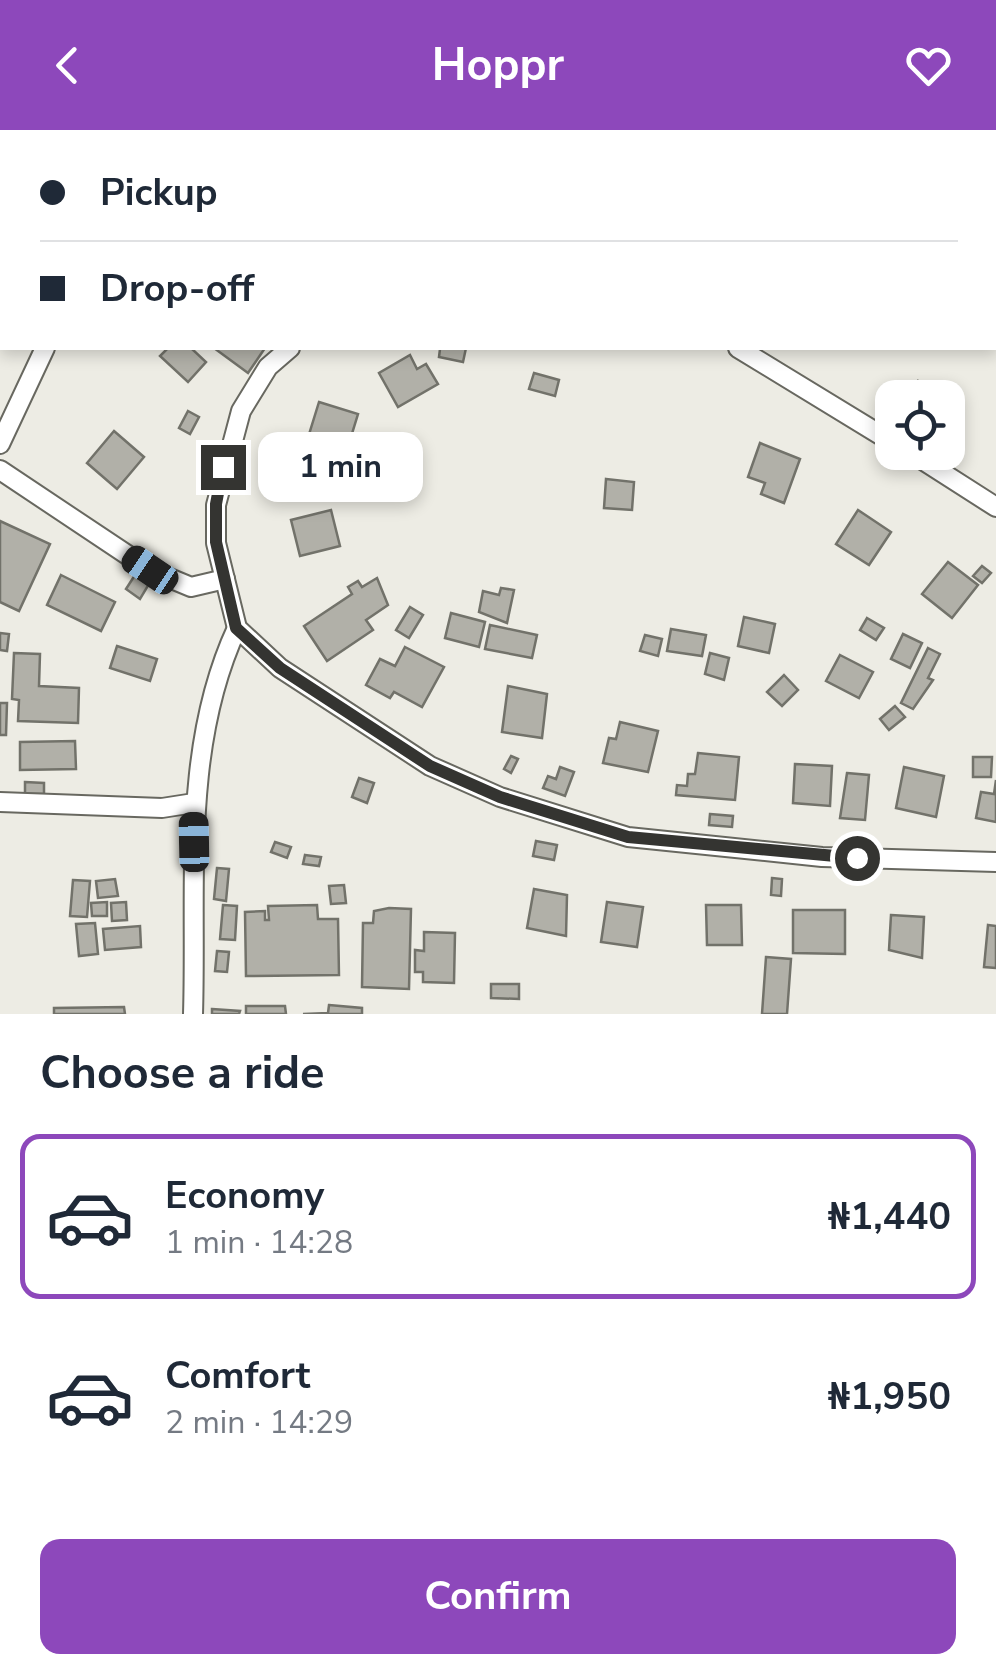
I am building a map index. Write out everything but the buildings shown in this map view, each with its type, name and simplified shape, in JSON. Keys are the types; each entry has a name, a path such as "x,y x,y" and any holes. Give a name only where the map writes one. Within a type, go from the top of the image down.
{"street":[{"path":"0,444 44,350"},
{"path":"288,350 268,367 241,411 216,504 216,542 236,628 280,668 430,766 500,797 628,837 822,857 996,862"},
{"path":"741,350 875,432"},
{"path":"0,470 150,570 191,587 225,579"},
{"path":"939,470 996,506"},
{"path":"193,1014 194,803 220,663 236,628"},
{"path":"0,802 162,808 194,803"}],"route":[{"path":"223,467 216,504 216,542 236,628 280,668 430,766 500,797 628,837 857,858"}]}
